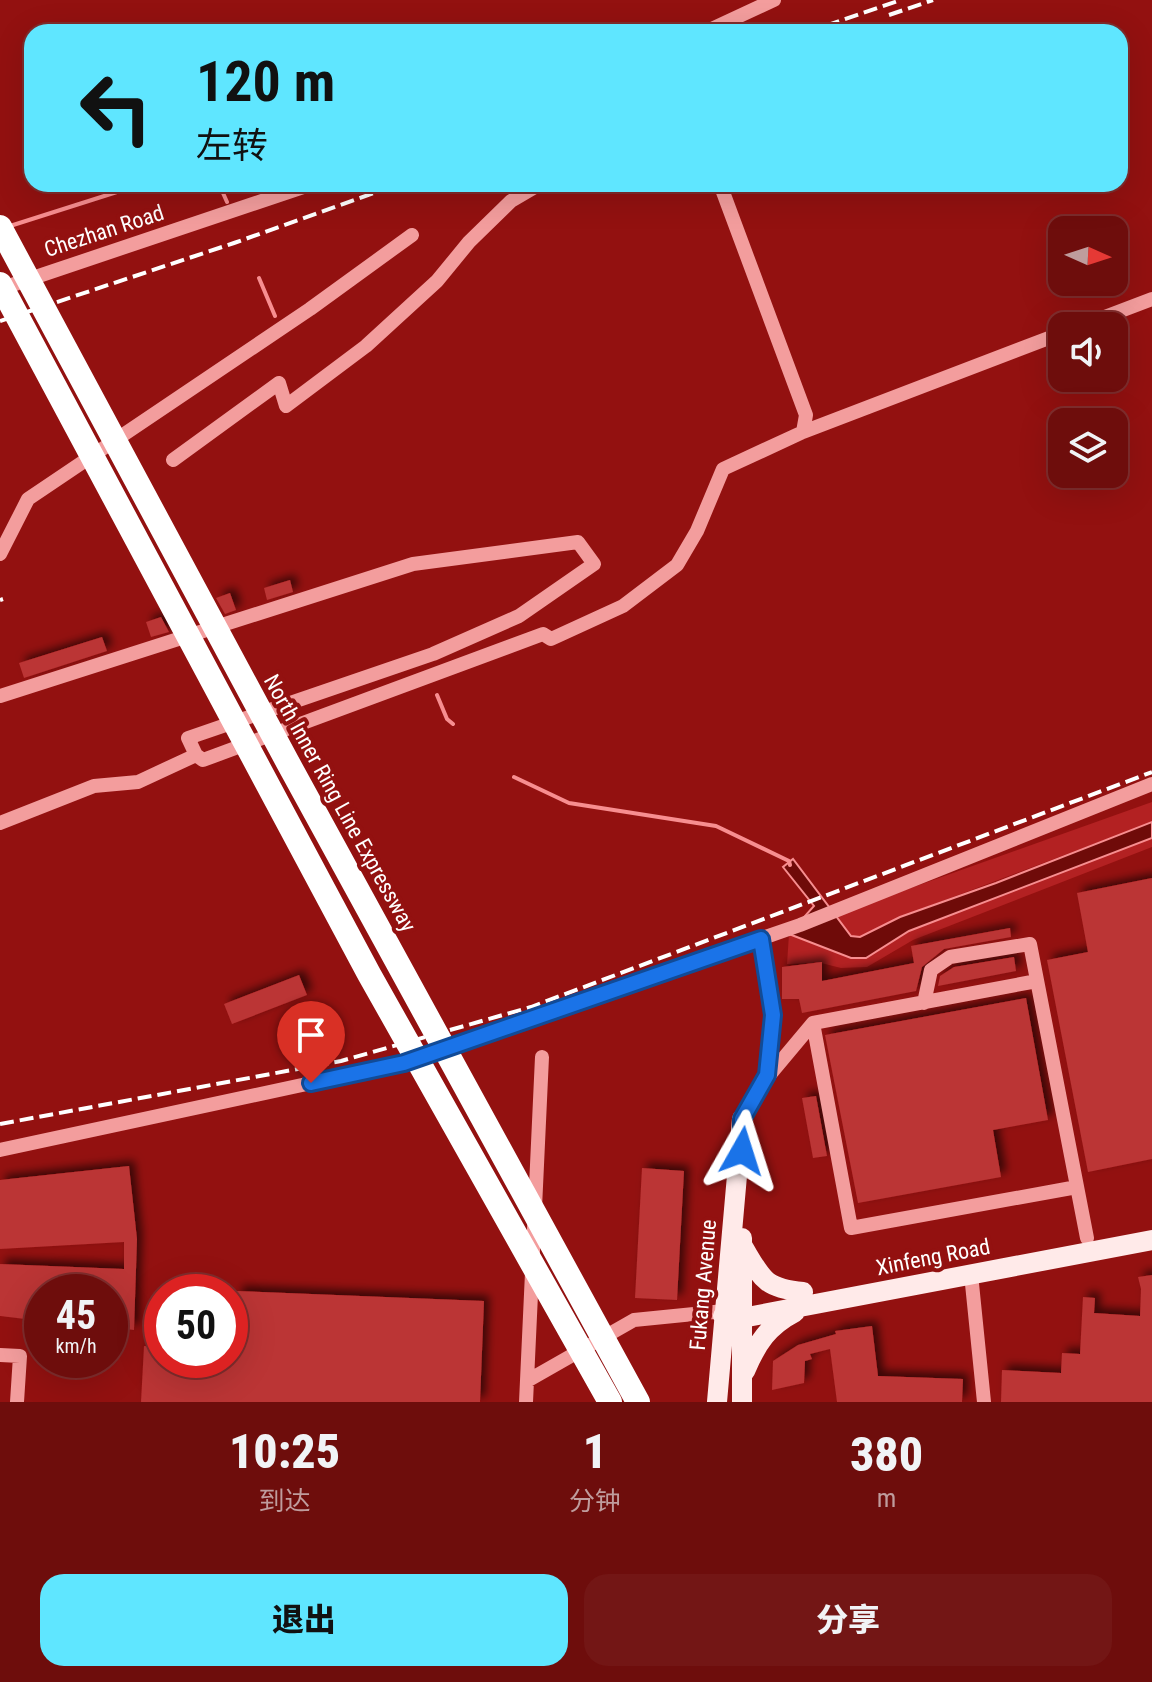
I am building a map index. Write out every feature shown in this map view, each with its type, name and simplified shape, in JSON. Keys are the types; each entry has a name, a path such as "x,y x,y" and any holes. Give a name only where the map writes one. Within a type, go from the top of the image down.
{"highway":[{"name":"North Inner Ring Line Expressway","path":"0,227 287,761 638,1402"},
{"path":"0,287 369,974 610,1402"}],"main road":[{"name":"Fukang Avenue","path":"717,1402 742,1245 742,1119"},
{"name":"Fukang Avenue","path":"742,1119 731,1310 742,1378 742,1402"},
{"name":"Xinfeng Road","path":"804,1299 1152,1226"},
{"name":"Xinfeng Road","path":"731,1310 971,1274 1152,1240"},
{"path":"742,1245 765,1281 778,1290 804,1299"},
{"path":"742,1378 757,1343 804,1299"}],"street":[{"path":"722,24 774,0"},
{"name":"Chezhan Road","path":"0,287 288,192"},
{"path":"173,460 279,383 286,406 366,346 437,281 469,242 511,201 526,192"},
{"path":"723,192 806,415 803,432"},
{"path":"0,554 28,499 310,309 412,235"},
{"path":"1118,312 1152,299"},
{"path":"0,696 413,564 578,542 594,564 519,616 433,654 188,738 196,755 203,760 543,634 551,639 623,606 677,565 697,531 723,469 803,432 1048,338"},
{"path":"0,823 94,786 138,782 196,755"},
{"path":"0,1150 404,1063 761,939 1152,784"},
{"path":"742,1119 767,1075 773,1015 761,939"},
{"path":"924,1003 931,970 950,957 1030,944 1087,1238"},
{"path":"763,1083 813,1023 1037,981"},
{"path":"813,1023 851,1228 1077,1187"},
{"path":"526,1402 542,1057"},
{"path":"971,1274 984,1402"},
{"path":"527,1381 634,1320 731,1310"},
{"path":"0,1355 20,1356 17,1402"}],"shaded area":[{"path":"1152,802 1152,822 900,917 861,937 851,937 835,915"},
{"path":"1152,822 1152,838 909,931 866,958 851,958 789,934 814,906 783,867 793,859 851,936 860,937 900,917"},
{"path":"1152,838 1152,847 913,940 867,967 787,964 789,934 851,958 866,958 909,931"}],"building":[{"path":"290,580 293,592 267,600 264,588"},
{"path":"230,593 236,610 225,614 216,598"},
{"path":"161,617 169,632 151,637 146,622"},
{"path":"102,637 107,651 24,678 19,663"},
{"path":"1152,878 1152,1159 1088,1172 1047,960 1088,952 1077,893"},
{"path":"1010,928 1011,937 944,949 922,967 916,991 802,1013 799,999 782,999 782,967 822,962 822,981 914,963 911,946"},
{"path":"1014,957 1016,971 938,986 940,976 954,967"},
{"path":"299,975 307,995 232,1024 224,1004"},
{"path":"1026,998 1048,1120 993,1130 1001,1177 858,1203 825,1035"},
{"path":"816,1096 827,1156 813,1158 802,1098"},
{"path":"129,1166 137,1239 134,1330 128,1329 128,1274 24,1274 24,1319 0,1316 0,1264 124,1269 124,1242 0,1249 0,1180"},
{"path":"642,1168 684,1171 677,1300 635,1298"},
{"path":"1152,1275 1152,1402 1001,1402 1002,1370 1061,1373 1062,1353 1080,1354 1083,1297 1095,1298 1094,1313 1140,1316 1138,1277"},
{"path":"248,1291 484,1301 480,1402 141,1402 144,1346 144,1378 248,1378"},
{"path":"872,1326 878,1376 963,1379 962,1402 837,1402 830,1349 810,1354 812,1359 805,1361 804,1383 772,1390 773,1361 798,1345 836,1334 835,1331"}],"waterway":[{"path":"10,226 117,192"},
{"path":"222,192 227,202"},
{"path":"259,278 275,316"},
{"path":"437,695 447,719 453,724"},
{"path":"514,777 569,803 716,826 789,861 790,865"}],"railway":[{"path":"830,24 901,0"},
{"path":"889,15 933,0"},
{"path":"0,321 377,192"},
{"path":"0,1124 341,1061 531,1007 1152,772"}],"route":[{"path":"311,1083 404,1063 761,939 773,1015 767,1075 742,1119 742,1151"}]}
